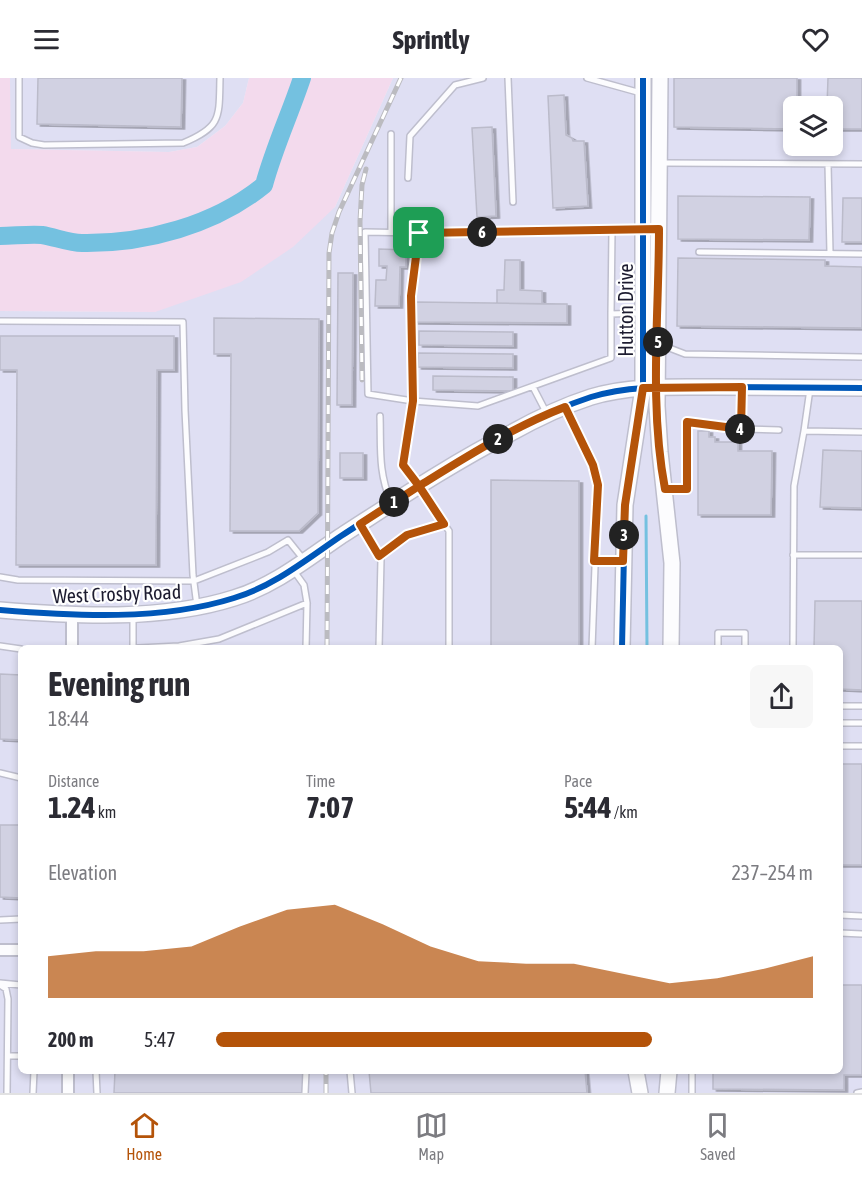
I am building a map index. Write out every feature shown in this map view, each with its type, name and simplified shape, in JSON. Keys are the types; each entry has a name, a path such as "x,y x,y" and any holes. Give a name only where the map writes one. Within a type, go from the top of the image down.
{"street":[{"path":"643,86 660,86"},
{"name":"Hutton Drive","path":"643,86 643,313 672,563 671,645"},
{"name":"Hutton Drive","path":"622,645 625,505 658,343 660,86"},
{"path":"643,230 659,229"},
{"name":"West Crosby Road","path":"0,610 133,614 170,612 235,598 264,586 299,565 474,452 547,414 591,397 650,388 862,388"},
{"path":"72,613 72,645"},
{"path":"0,950 18,950"},
{"path":"68,1074 68,1093"},
{"path":"637,1074 640,1093"},
{"path":"667,1093 669,1074"}],"lane":[{"path":"19,78 19,136 32,143 44,145 183,143 201,136 214,125 219,107 220,78"},
{"path":"408,178 410,136 455,85 483,78"},
{"path":"508,78 513,202"},
{"path":"587,78 643,86"},
{"path":"391,134 391,232"},
{"path":"659,163 862,164"},
{"path":"828,164 830,253"},
{"path":"612,230 611,358 478,406 413,401 368,394 365,232 419,233 612,230 643,230"},
{"path":"419,233 411,296 413,401 403,465 448,531 448,645"},
{"path":"699,252 862,254"},
{"path":"611,314 643,313"},
{"path":"0,321 183,322 184,411 194,581 198,607"},
{"path":"658,343 685,354 862,357"},
{"path":"533,387 547,414"},
{"path":"741,429 742,387"},
{"path":"793,645 794,486 811,387"},
{"path":"565,407 593,465 598,485 592,645"},
{"path":"380,416 383,483 391,504"},
{"path":"665,489 687,489 687,422 741,429 779,430"},
{"path":"804,431 862,432"},
{"path":"360,524 381,559 379,645"},
{"path":"379,556 407,535 444,524"},
{"path":"0,577 18,580 194,581 268,552 288,540 299,565 304,585 307,603 306,645"},
{"path":"794,555 862,555"},
{"path":"594,561 623,561"},
{"path":"185,645 219,639 307,603"},
{"path":"133,614 133,645"},
{"path":"718,645 718,633 745,633 745,645"},
{"path":"0,646 18,649"},
{"path":"843,706 862,706"},
{"path":"843,723 862,723"},
{"path":"843,746 862,746"},
{"path":"0,773 18,777"},
{"path":"843,915 862,916"},
{"path":"0,920 18,919"},
{"path":"843,933 862,934"},
{"path":"0,984 18,985"},
{"path":"0,984 6,989 8,999 7,1093"},
{"path":"8,1056 18,1056"},
{"path":"33,1093 34,1074"},
{"path":"96,1074 96,1093"},
{"path":"305,1093 306,1074"},
{"path":"350,1074 352,1093"},
{"path":"692,1074 692,1093"},
{"path":"857,1093 862,1092"}],"shaded area":[{"path":"0,78 10,78 11,149 169,152 197,147 225,126 243,103 249,78 393,78 335,207 293,247 241,282 155,312 0,311"},
{"path":"10,78 249,78 243,103 225,126 197,147 169,152 10,149"},
{"path":"393,78 862,78 862,1093 0,1093 0,311 155,312 335,207"}],"building":[{"path":"38,78 182,78 181,127 37,124"},
{"path":"674,78 797,78 797,96 783,96 783,129 674,127"},
{"path":"828,78 862,78 862,129 843,129 843,96 827,96"},
{"path":"564,95 566,135 573,141 584,141 588,206 553,208 548,96"},
{"path":"492,127 496,216 477,217 472,128"},
{"path":"678,196 810,197 809,240 678,239"},
{"path":"843,198 862,198 862,242 842,242"},
{"path":"379,249 406,250 406,267 400,267 399,306 375,306 376,280 386,280 387,266 379,266"},
{"path":"678,258 825,260 825,266 862,267 862,328 677,326"},
{"path":"505,260 520,260 520,290 542,291 542,304 497,303 497,290 504,290"},
{"path":"338,273 353,273 352,405 337,405"},
{"path":"416,302 567,304 567,323 415,322"},
{"path":"214,318 319,319 318,513 299,531 230,531 231,354 214,354"},
{"path":"419,331 513,332 513,346 419,345"},
{"path":"0,336 174,336 174,370 157,370 156,565 16,565 17,370 0,370"},
{"path":"418,353 513,354 513,368 418,367"},
{"path":"433,376 513,377 513,391 433,390"},
{"path":"698,431 709,431 709,437 715,437 715,442 738,442 738,451 772,451 771,515 698,515"},
{"path":"823,450 862,451 862,508 820,507"},
{"path":"340,453 363,453 363,478 340,478"},
{"path":"491,480 579,481 579,645 491,645"},
{"path":"815,601 862,601 862,690 843,689 843,645 814,645"},
{"path":"0,674 18,675 18,740 0,739"},
{"path":"843,764 862,764 862,865 843,865"},
{"path":"0,825 18,825 18,898 0,897"},
{"path":"843,985 862,985 862,1075 844,1075 844,1090 713,1089 713,1074 843,1074"},
{"path":"115,1074 303,1074 303,1093 114,1093"},
{"path":"369,1074 585,1074 587,1093 371,1093"}],"waterway":[{"path":"0,236 42,235 82,243 130,240 178,229 224,211 264,185 302,78"},
{"path":"646,516 647,645"}],"railway":[{"path":"327,645 329,253 332,233 339,212 401,78"},
{"path":"362,380 360,221 362,185 366,169"},
{"path":"326,1074 326,1093"}],"cycle path":[{"path":"622,645 625,505 643,388 643,78"},
{"path":"0,610 88,615 148,613 206,605 249,593 290,571 446,469 530,423 560,409 606,393 667,387 862,388"}],"route":[{"path":"419,233 411,296 413,401 403,465 419,486 360,524 379,556 407,535 444,524 419,486 474,452 565,407 593,465 598,485 594,561 623,561 625,505 643,388 657,387 742,387 741,429 687,422 687,489 665,489 657,405 657,387 659,282 659,229 419,233"}]}
